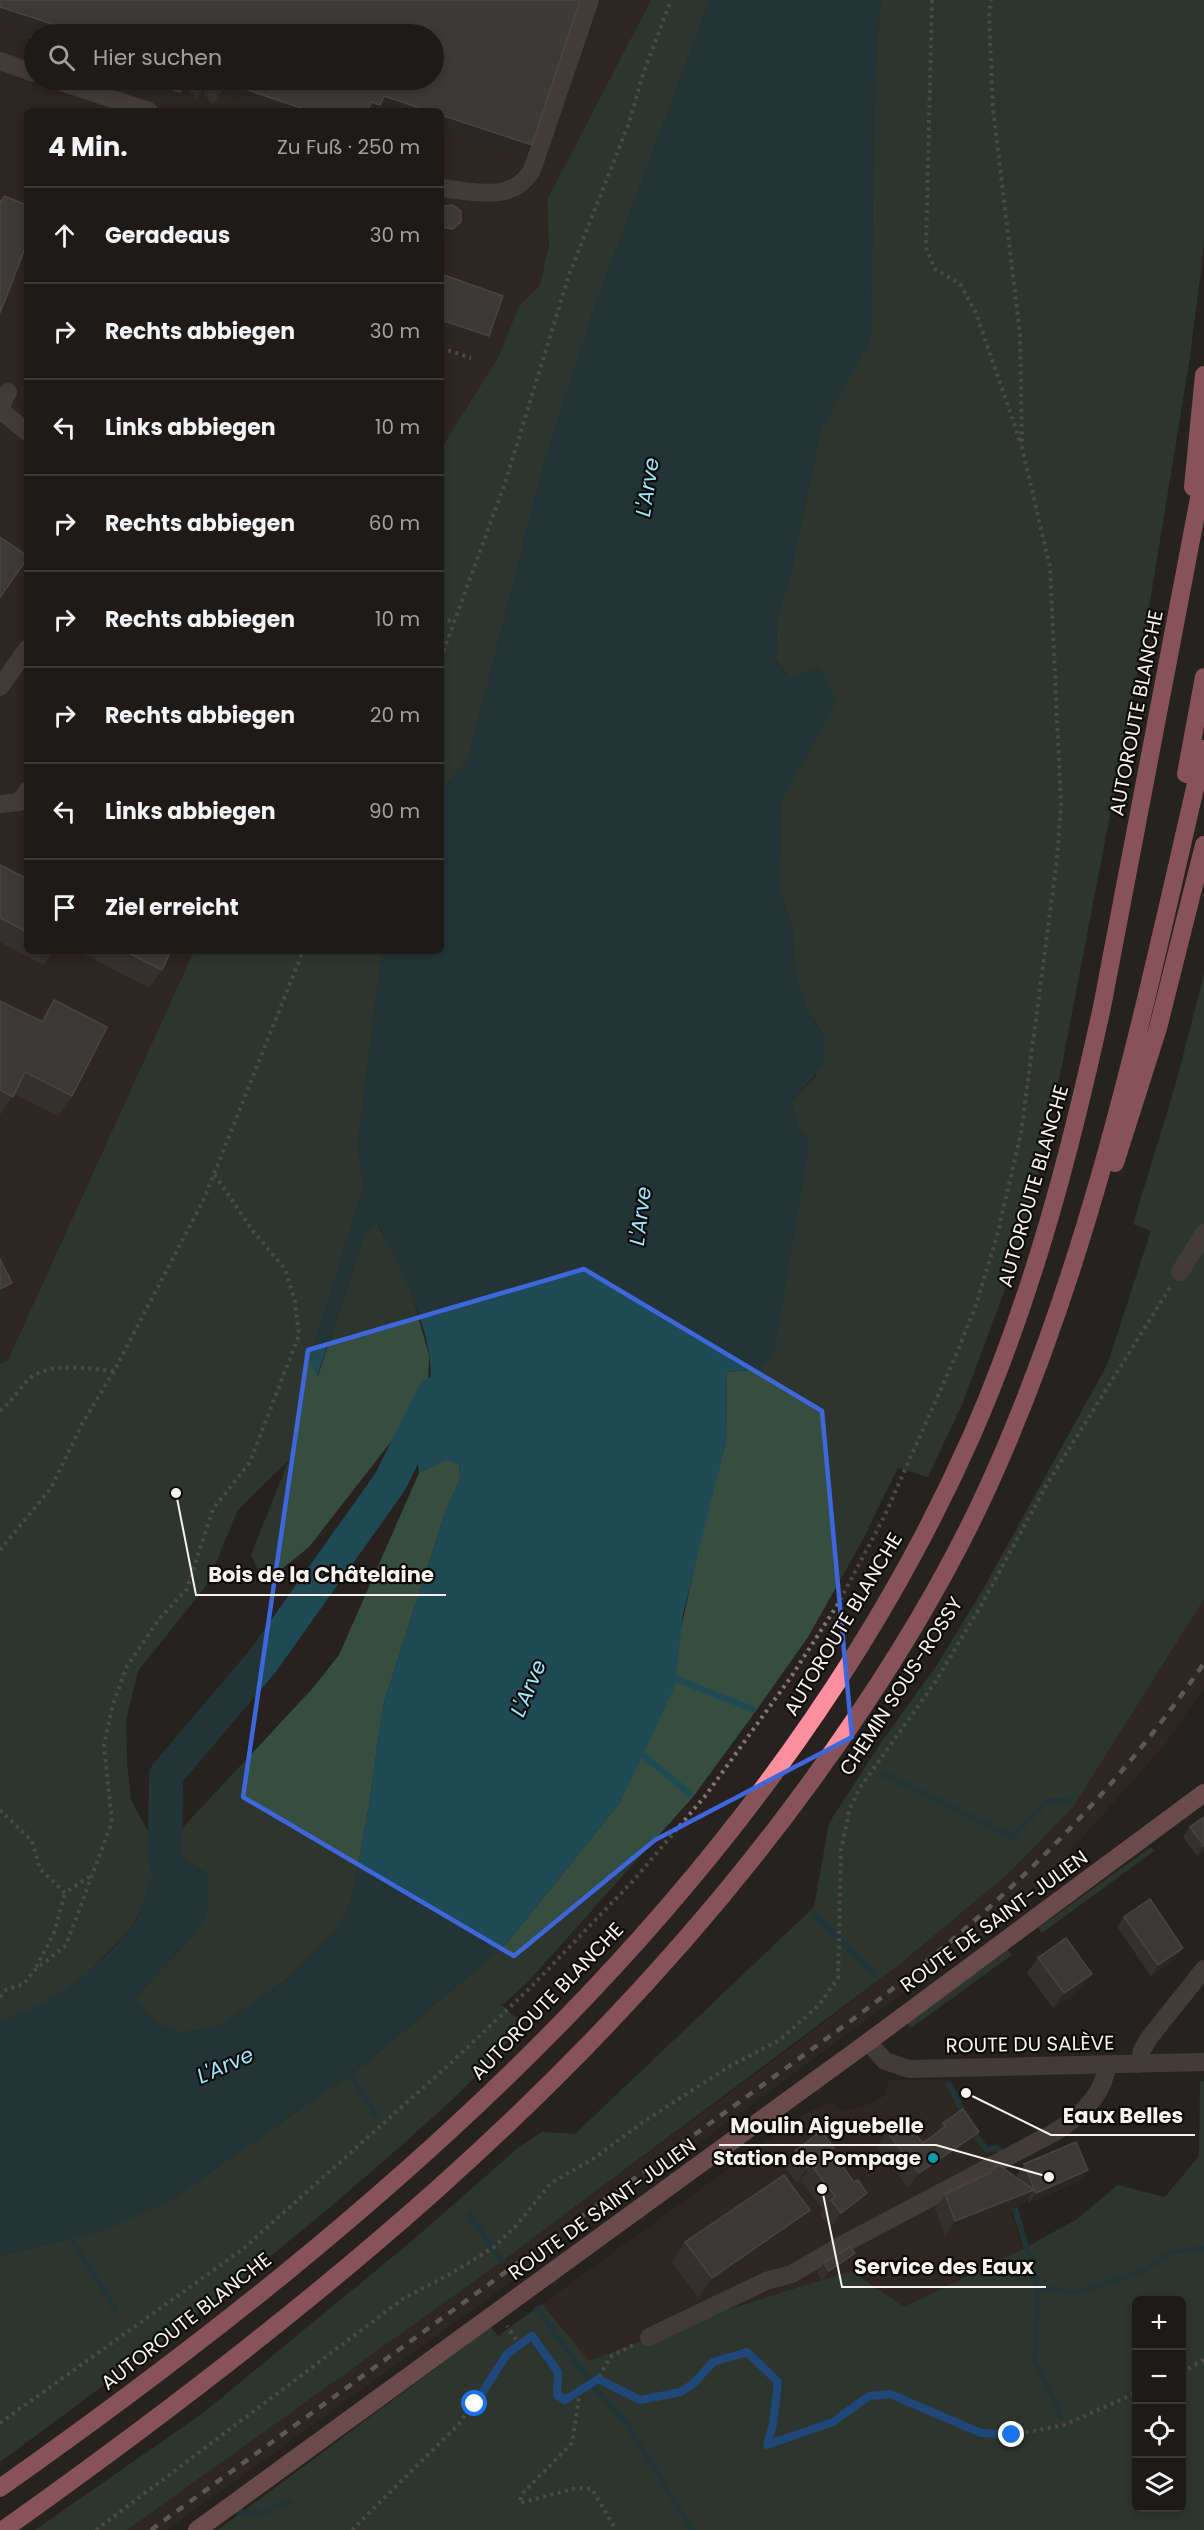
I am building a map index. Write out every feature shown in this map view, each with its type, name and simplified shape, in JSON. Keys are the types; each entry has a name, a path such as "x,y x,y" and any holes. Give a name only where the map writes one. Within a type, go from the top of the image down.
{"highway":[{"path":"1185,576 1204,375"},
{"name":"AUTOROUTE BLANCHE","path":"0,2488 137,2388 308,2254 440,2139 527,2056 632,1947 679,1893 746,1809 808,1725 853,1656 906,1567 970,1438 999,1370 1042,1250 1085,1089 1100,1019 1204,472"},
{"path":"1146,997 1204,677"},
{"path":"1061,1305 1097,1189 1146,997 1204,749"},
{"path":"3,2530 245,2352 398,2225 546,2088 660,1971 781,1824 828,1759 911,1633 988,1486 1027,1396 1137,1102 1204,845"}],"main road":[{"name":"ROUTE DE SAINT-JULIEN","path":"196,2530 868,2042 1204,1793"},
{"name":"ROUTE DE SAINT-JULIEN","path":"1178,1814 1204,1801"}],"street":[{"path":"444,188 500,193 512,190 525,181 532,170 590,0"},
{"path":"0,61 24,69"},
{"path":"85,90 140,108"},
{"path":"3,403 24,428"},
{"path":"0,687 24,653"},
{"path":"0,804 19,802 24,795"},
{"path":"1180,1272 1204,1233"},
{"path":"1139,2064 1142,2050 1149,2038 1204,1970"},
{"name":"ROUTE DU SALÈVE","path":"868,2042 885,2061 909,2069 1204,2062"},
{"path":"649,2337 766,2281 792,2274 1061,2128 1102,2090 1107,2065"}],"path":[{"path":"444,650 501,493 569,275 629,123 643,74 670,0"},
{"path":"0,2423 243,2249 331,2173 531,1987 632,1882 706,1795 815,1641 838,1604 884,1517 976,1305 997,1236 1021,1133 1058,859 1061,762 1050,567 1022,448 976,313 960,284 935,269 926,248 932,0"},
{"path":"991,0 989,16 993,110 1020,333 1022,448"},
{"path":"444,349 471,358"},
{"path":"444,618 454,623"},
{"path":"0,1550 51,1488 82,1424 114,1371 215,1175 302,954"},
{"path":"34,1971 66,1945 112,1822 104,1745 113,1704 127,1666 159,1619 187,1588 213,1509 250,1462 299,1335 295,1302 285,1269 253,1231 215,1175"},
{"name":"CHEMIN SOUS-ROSSY","path":"96,2530 404,2298 452,2273 494,2247 515,2227 551,2183 597,2157 643,2122 730,2066 780,2040 798,2026 831,1991 838,1978 841,1850 850,1808 859,1789 936,1681 984,1602 1047,1484 1180,1272"},
{"path":"0,1411 36,1374 48,1370 80,1368 114,1371"},
{"path":"0,1810 32,1841 40,1869 65,1893"},
{"path":"0,1997 6,1990 24,1984 34,1971 54,1933 65,1893 90,1877"},
{"path":"506,2325 518,2343"},
{"path":"352,2530 465,2418 507,2354 518,2343 532,2336 558,2372 559,2398 565,2400 598,2379 610,2357 649,2337"},
{"path":"598,2379 640,2400 681,2392 694,2383 713,2362 747,2352 778,2382 773,2424 767,2445 833,2422 869,2396 890,2394 981,2433 1012,2435 1064,2425 1132,2395"},
{"path":"1186,2370 1204,2359"},
{"path":"580,2391 572,2443 520,2496 520,2504 577,2488 592,2489 616,2530"}],"highlighted area":[{"path":"584,1269 822,1411 852,1737 655,1840 514,1956 243,1797 308,1350"}],"shaded area":[{"path":"0,0 651,0 547,200 549,245 540,286 519,306 499,356 444,444 444,108 24,108 24,954 193,954 8,1360 0,1364"},
{"path":"1204,1599 1204,1688 1164,1746 1073,1848 1053,1879 1031,1895 1019,1913 929,1974 478,2306 167,2530 127,2530 501,2262 786,2051 901,1963 1010,1872 1073,1806"},
{"path":"889,2080 950,2080 994,2162 1023,2249 904,2307 707,2316 589,2361 542,2304 804,2114 832,2102 844,2111 867,2105 883,2097"}],"green space":[{"path":"651,0 710,0 594,308 540,477 469,758 444,788 444,444 499,356 519,306 540,285 549,245 547,200"},
{"path":"882,0 1204,0 1204,238 1189,363 1144,638 1062,1065 1030,1210 1010,1276 963,1402 928,1477 898,1468 861,1543 808,1637 693,1797 526,1984 502,2005 523,2024 486,2066 446,2105 275,2253 0,2462 0,2256 107,2229 175,2197 366,2063 507,1943 621,1801 678,1643 701,1536 726,1441 727,1372 762,1369 798,1127 791,1102 816,1076 824,1036 807,1009 795,975 792,925 779,889 782,799 837,701 790,677 776,661 777,620 790,576 821,429 871,338 874,106 879,12"},
{"path":"193,954 382,954 358,1145 363,1189 310,1359 318,1376 363,1238 376,1221 409,1284 429,1355 428,1388 411,1416 309,1547 278,1572 259,1572 251,1555 289,1460 238,1510 206,1586 138,1671 126,1721 131,1800 155,1844 155,1868 144,1902 132,1927 83,1978 38,2008 0,2022 0,1364 8,1360"},
{"path":"1204,974 1204,1599 1073,1807 1010,1872 901,1963 501,2262 127,2530 35,2530 203,2413 413,2240 519,2147 542,2132 575,2134 814,1907 829,1823 880,1744 937,1665 982,1591 1107,1365 1151,1231 1133,1224 1176,1083"},
{"path":"446,1459 459,1464 460,1480 446,1510 383,1706 369,1806 352,1898 338,1928 288,1978 218,2027 177,2033 155,2022 135,1998 192,1937 208,1874 176,1854 173,1838 312,1689 339,1655 419,1473"},
{"path":"1151,1847 1154,1851 1042,1933 1038,1928"},
{"path":"1008,1950 1012,1955 911,2028 907,2023"},
{"path":"1204,2081 1204,2530 218,2530 491,2327 498,2336 542,2304 589,2361 707,2316 851,2271 904,2307 1023,2249 1077,2219 1118,2185 1165,2197 1199,2156 1200,2082"}],"water":[{"path":"710,0 882,0 879,12 874,106 871,338 821,429 790,576 777,620 776,662 790,677 820,667 837,702 782,799 779,889 792,925 795,975 807,1009 824,1036 825,1064 791,1102 798,1127 810,1141 775,1350 762,1369 727,1372 726,1441 683,1614 675,1686 621,1801 507,1943 366,2063 175,2197 107,2229 0,2256 0,2022 55,1995 101,1960 130,1929 141,1909 157,1867 176,1854 208,1874 207,1916 192,1937 135,1998 155,2022 177,2033 218,2027 288,1978 338,1928 352,1898 369,1806 383,1706 446,1510 460,1480 459,1464 446,1460 419,1473 411,1416 428,1388 431,1371 429,1350 415,1304 377,1222 363,1238 317,1377 310,1359 363,1189 358,1145 382,954 444,954 444,788 469,758 540,477 594,308"}],"building":[{"path":"0,0 580,0 532,145 444,116 444,108 420,108 384,96 380,105 371,102 369,108 301,108 248,90 444,90 444,24 52,24 0,7"},
{"path":"4,196 24,204 24,251 0,313 0,200 2,201"},
{"path":"453,205 461,211 461,222 453,229 444,227 445,206"},
{"path":"444,275 503,296 489,336 444,321"},
{"path":"0,537 24,554 24,563 0,597"},
{"path":"0,865 24,877 24,930 0,918"},
{"path":"131,954 170,954 162,970"},
{"path":"54,1000 107,1027 72,1096 25,1072 13,1097 0,1090 0,1001 43,1022"},
{"path":"0,1259 12,1283 0,1289"},
{"path":"1204,1817 1204,1846 1190,1827"},
{"path":"1150,1899 1183,1948 1158,1965 1124,1917"},
{"path":"1066,1938 1092,1974 1064,1993 1038,1958"},
{"path":"963,2109 979,2132 919,2173 887,2132 904,2120 923,2143 946,2126 943,2123"},
{"path":"821,2131 834,2148 830,2150 854,2182 858,2180 867,2193 841,2213 831,2200 835,2196 811,2165 807,2168 795,2151"},
{"path":"1076,2142 1088,2170 1036,2193 1024,2164"},
{"path":"999,2165 1034,2190 955,2221 945,2194 991,2172 990,2170"},
{"path":"784,2175 810,2210 712,2278 685,2242"},
{"path":"850,2247 855,2253 829,2271 824,2262"}],"waterway":[{"name":"L'Arve","path":"170,1904 174,1894 165,1858 166,1775 262,1662 390,1482 434,1394"},
{"path":"669,1676 752,1709"},
{"path":"638,1751 689,1793"},
{"path":"884,1774 1012,1837 1048,1801 1069,1801"},
{"path":"814,1914 875,1974"},
{"path":"345,2068 376,2115"},
{"path":"949,2085 965,2116"},
{"path":"972,2131 987,2150 996,2148 1001,2152"},
{"path":"1013,2202 1038,2287 1035,2361 1061,2417"},
{"path":"469,2214 502,2261"},
{"path":"66,2230 115,2309"},
{"path":"1038,2287 1075,2293 1140,2272 1172,2252 1204,2249"},
{"path":"537,2309 588,2379"},
{"path":"595,2388 627,2424 692,2530"},
{"path":"239,2512 258,2514 289,2502"}],"railway":[{"path":"151,2530 852,2020 951,1941 1043,1856 1086,1811 1128,1764 1204,1663"}],"place":[{"name":"Bois de la Châtelaine","path":"176,1493"},
{"name":"Eaux Belles","path":"966,2093"},
{"name":"Station de Pompage","path":"933,2158"},
{"name":"Moulin Aiguebelle","path":"1049,2177"},
{"name":"Service des Eaux","path":"822,2189"}],"route":[{"path":"475,2404 507,2354 518,2343 532,2336 558,2372 560,2380 557,2395 565,2400 598,2379 640,2400 681,2392 694,2383 713,2362 747,2352 778,2382 773,2424 767,2445 833,2422 869,2396 890,2394 981,2433 1012,2435"}]}
